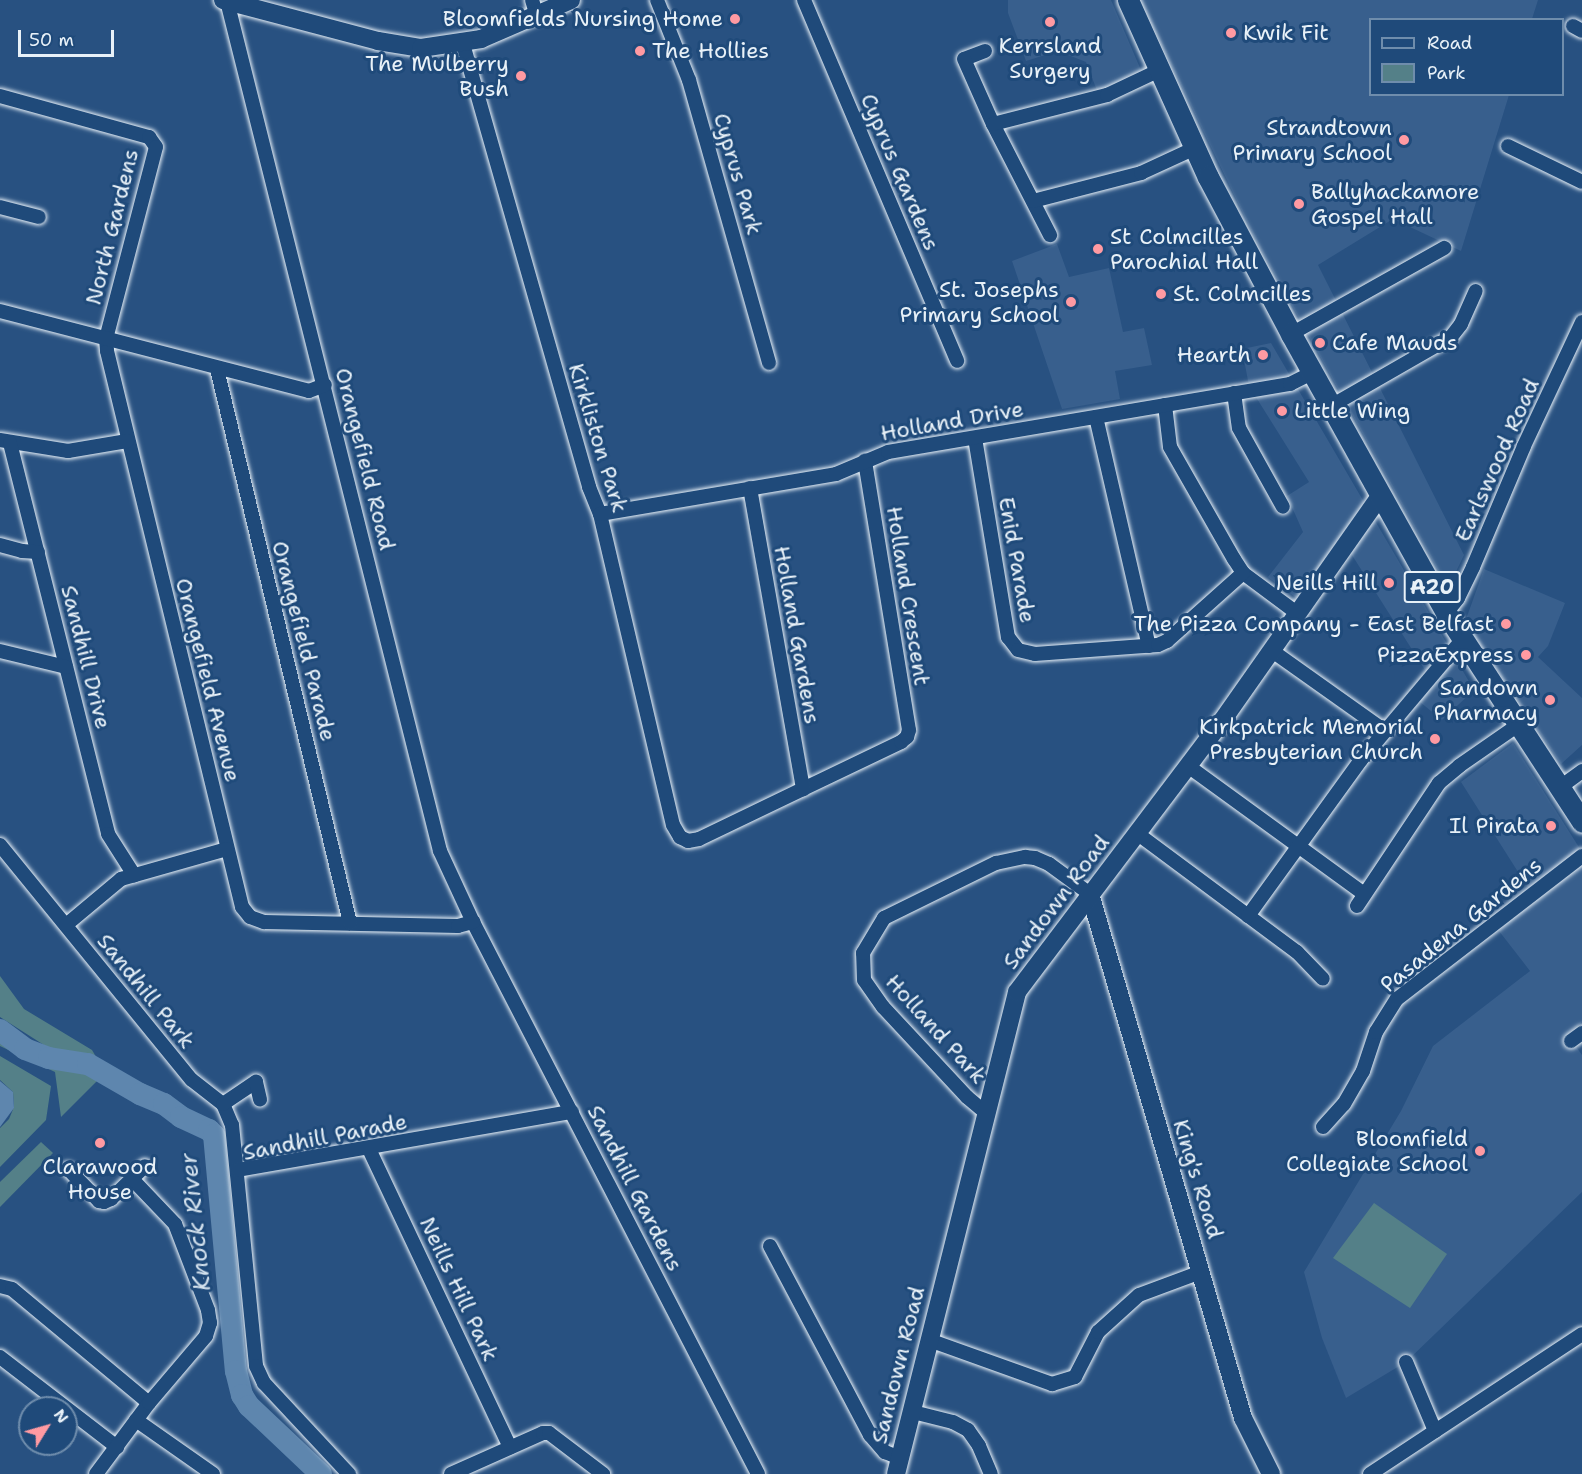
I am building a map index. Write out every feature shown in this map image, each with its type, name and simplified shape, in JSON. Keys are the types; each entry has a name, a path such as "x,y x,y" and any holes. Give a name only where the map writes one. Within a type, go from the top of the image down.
{"main road":[{"name":"A20","path":"1128,0 1234,229 1380,496 1462,639 1582,822"}],"street":[{"path":"225,1 378,41 421,48 464,44 534,8 571,0"},
{"name":"Cyprus Park","path":"657,0 689,80 769,363"},
{"name":"Cyprus Gardens","path":"804,0 957,361"},
{"name":"Orangefield Road","path":"225,1 325,386 428,810 440,851 473,922"},
{"name":"Kirkliston Park","path":"464,44 589,487 600,514 673,825 680,837 688,841 699,839 803,789"},
{"path":"985,51 964,59 993,124 1050,235"},
{"path":"993,124 1107,95 1160,70"},
{"name":"North Gardens","path":"0,96 149,137 156,147 106,339"},
{"path":"1508,146 1582,182"},
{"path":"1033,201 1141,173 1195,148"},
{"path":"0,207 39,217"},
{"path":"1291,334 1444,248"},
{"path":"1331,406 1447,340 1461,324 1476,291"},
{"path":"0,311 309,391 325,386"},
{"name":"Earlswood Road","path":"1446,613 1458,598 1473,567 1524,446 1582,322"},
{"name":"Orangefield Avenue","path":"106,339 127,441 242,907 250,916 264,922 458,926 473,922"},
{"name":"Orangefield Parade","path":"217,369 350,923"},
{"name":"Holland Drive","path":"600,514 836,474 888,452 1290,384 1312,372"},
{"path":"1234,393 1239,428 1283,507"},
{"path":"1165,405 1170,447 1243,573 1298,614"},
{"path":"1096,417 1149,646"},
{"name":"Enid Parade","path":"975,438 1008,637 1012,644 1026,654 1149,646 1167,641 1243,573"},
{"path":"5,442 68,451 127,441"},
{"name":"Sandhill Drive","path":"5,442 38,552 108,834 134,875"},
{"name":"Holland Crescent","path":"803,789 901,742 907,737 909,730 865,461"},
{"name":"Holland Gardens","path":"750,488 803,789"},
{"name":"Sandown Road","path":"898,1466 1017,993 1222,722 1380,496"},
{"path":"0,545 22,551 38,552"},
{"path":"1248,916 1296,846 1385,731 1462,639"},
{"path":"1271,650 1385,731"},
{"path":"0,651 66,667"},
{"path":"1188,766 1296,846 1361,900 1439,783 1458,766 1518,725"},
{"path":"1559,788 1582,771"},
{"path":"1138,834 1297,952 1323,979"},
{"name":"Sandhill Park","path":"0,845 192,1080 223,1104"},
{"path":"66,925 121,879 227,849"},
{"name":"Pasadena Gardens","path":"1323,1127 1344,1104 1364,1071 1376,1032 1397,999 1582,856"},
{"name":"Holland Park","path":"986,1113 967,1097 883,1007 864,980 863,953 884,918 996,863 1024,857 1035,858 1049,864 1090,894"},
{"name":"King's Road","path":"1090,894 1243,1418 1270,1474"},
{"name":"Sandhill Gardens","path":"473,922 758,1474"},
{"path":"238,1170 232,1125 223,1104 256,1082 260,1100"},
{"name":"Sandhill Parade","path":"349,1474 264,1383 256,1366 238,1170 572,1112"},
{"name":"Neills Hill Park","path":"369,1149 510,1447"},
{"path":"68,1169 99,1201 104,1202 111,1199 145,1166"},
{"path":"96,1474 149,1403 206,1336 210,1323 208,1310 175,1224 132,1179"},
{"path":"770,1245 870,1435 898,1466"},
{"path":"929,1340 1052,1384 1075,1377 1098,1332 1139,1295 1200,1272"},
{"path":"0,1286 12,1289 149,1403"},
{"path":"1370,1474 1580,1341"},
{"path":"0,1357 117,1447"},
{"path":"1406,1362 1435,1431"},
{"path":"913,1412 953,1422 968,1431 979,1446 991,1474"},
{"path":"136,1420 213,1474"},
{"path":"451,1474 543,1433 549,1433 603,1474"}],"shaded area":[{"path":"1008,0 1111,0 1146,82 1101,101 1086,62 1058,51 1026,61 1008,13"},
{"path":"1140,0 1538,0 1532,18 1369,18 1369,96 1509,96 1461,251 1393,219 1318,265 1464,555 1448,588 1257,242"},
{"name":"St. Josephs Primary School","path":"1057,244 1069,277 1109,268 1123,332 1144,328 1152,365 1115,371 1120,399 1062,409 1012,261"},
{"path":"1271,343 1474,690 1442,720 1420,702 1432,681 1343,541 1298,599 1268,577 1303,532 1287,496 1309,482 1249,386 1242,349"},
{"path":"1484,569 1565,603 1548,646 1538,657 1582,698 1582,745 1561,764 1465,622"},
{"name":"Bloomfield Collegiate School","path":"1513,743 1582,852 1582,1022 1567,1034 1582,1055 1582,1192 1406,1362 1346,1398 1322,1338 1304,1272 1401,1111 1433,1046 1530,971 1499,931 1534,897 1461,782"},
{"path":"0,1081 13,1092 14,1108 0,1127"}],"green space":[{"path":"0,976 24,1009 92,1050 102,1067 55,1052 0,1017"},
{"path":"0,1034 6,1040 49,1063 104,1074 61,1117 55,1072 0,1046"},
{"path":"0,1056 51,1086 46,1120 0,1167 0,1128 9,1119 14,1107 13,1092 0,1080"},
{"path":"41,1142 53,1153 0,1207 0,1182"},
{"path":"1374,1203 1447,1254 1410,1308 1333,1258"}],"waterway":[{"name":"Knock River","path":"0,1030 25,1049 49,1058 88,1064 140,1094 164,1104 181,1117 209,1130 214,1135 236,1371 242,1395 249,1406 321,1474"}],"place":[{"name":"Bloomfields Nursing Home","path":"735,19"},
{"name":"Kerrsland Surgery","path":"1050,22"},
{"name":"Kwik Fit","path":"1231,33"},
{"name":"The Hollies","path":"640,51"},
{"name":"The Mulberry Bush","path":"521,76"},
{"name":"Strandtown Primary School","path":"1404,140"},
{"name":"Ballyhackamore Gospel Hall","path":"1299,204"},
{"name":"St Colmcilles Parochial Hall","path":"1098,249"},
{"name":"St. Colmcilles","path":"1161,294"},
{"name":"St. Josephs Primary School","path":"1071,302"},
{"name":"Cafe Mauds","path":"1320,343"},
{"name":"Hearth","path":"1263,355"},
{"name":"Little Wing","path":"1282,411"},
{"name":"Neills Hill","path":"1389,583"},
{"name":"The Pizza Company - East Belfast","path":"1506,624"},
{"name":"PizzaExpress","path":"1526,655"},
{"name":"Sandown Pharmacy","path":"1550,700"},
{"name":"Kirkpatrick Memorial Presbyterian Church","path":"1435,739"},
{"name":"Il Pirata","path":"1551,826"},
{"name":"Clarawood House","path":"100,1143"},
{"name":"Bloomfield Collegiate School","path":"1480,1151"}]}
